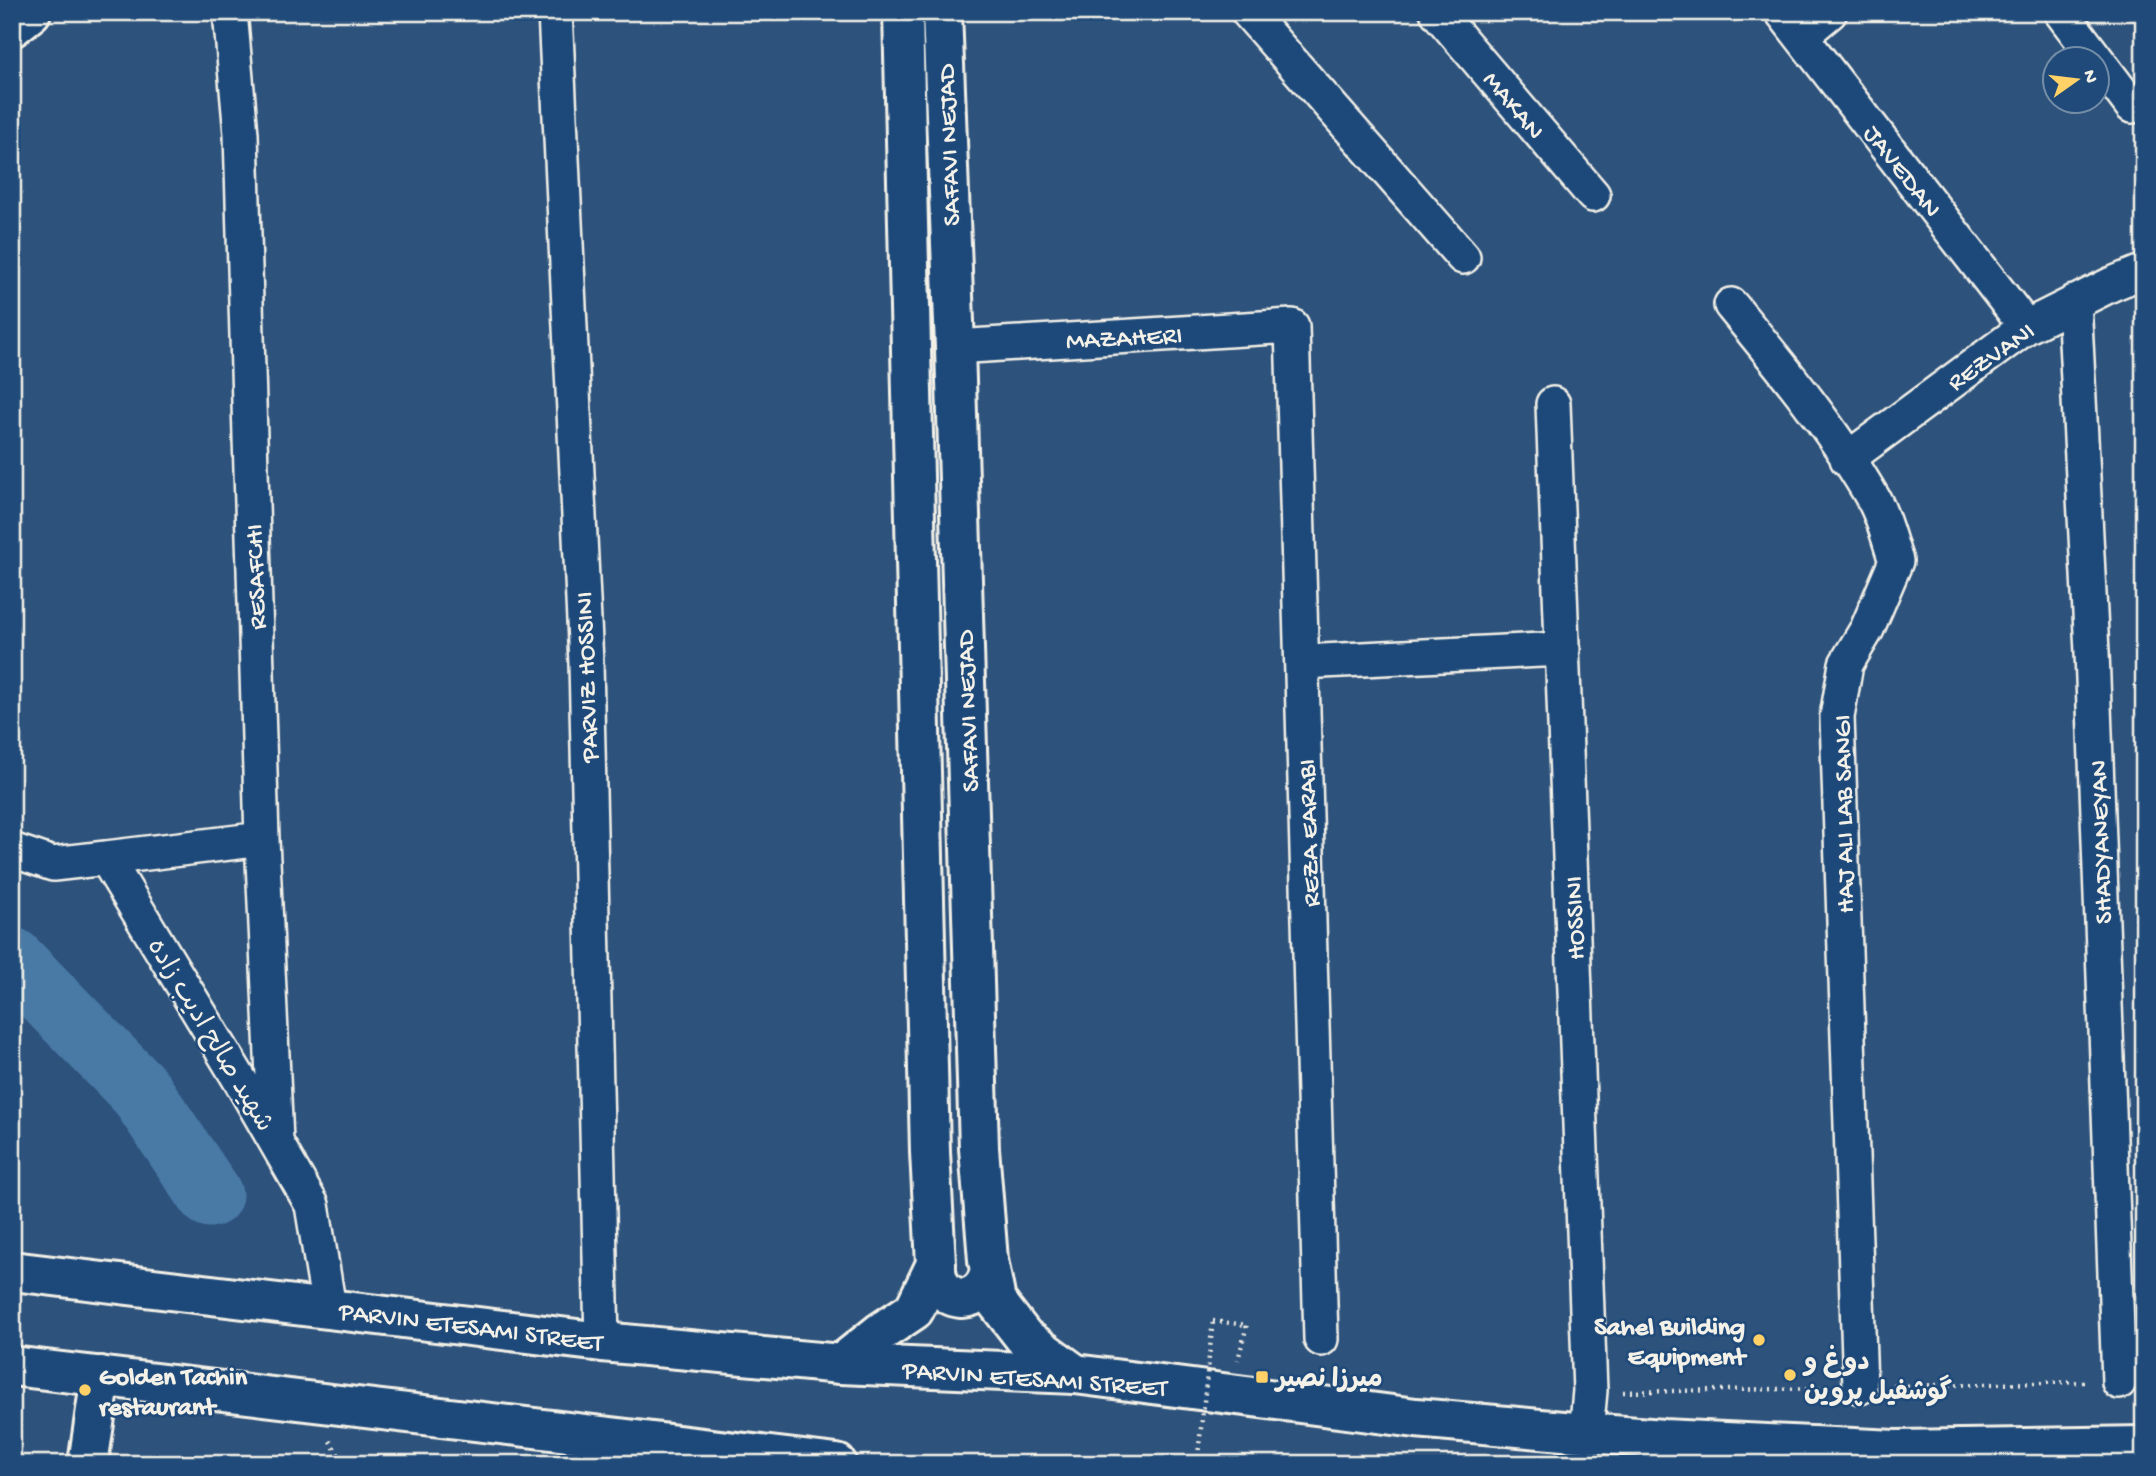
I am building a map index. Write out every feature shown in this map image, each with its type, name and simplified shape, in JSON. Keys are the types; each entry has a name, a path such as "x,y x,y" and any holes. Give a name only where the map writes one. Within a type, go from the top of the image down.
{"street":[{"path":"12,27 31,12"},
{"name":"RESAFCHI","path":"230,12 241,134 262,839 276,1141"},
{"name":"PARVIZ HOSSINI","path":"555,12 586,663 602,1342"},
{"name":"SAFAVI NEJAD","path":"841,1364 914,1310 936,1264 930,1152 903,12"},
{"name":"SAFAVI NEJAD","path":"942,12 955,346 979,1148 990,1270 996,1301 1010,1319 1024,1336 1075,1374"},
{"path":"1248,12 1463,257"},
{"name":"MAKAN","path":"1437,12 1592,195"},
{"path":"1792,24 1830,12"},
{"path":"2061,12 2132,106"},
{"name":"JAVEDAN","path":"1792,24 2026,327"},
{"name":"REZVANI","path":"1847,459 2026,327 2144,271"},
{"name":"SHADYANEYAN","path":"2074,302 2092,652 2119,1382"},
{"name":"HAJ ALI LAB SANGI","path":"1731,305 1788,375 1875,502 1896,561 1867,629 1846,664 1837,717 1860,1387"},
{"name":"MAZAHERI","path":"955,346 1293,326"},
{"name":"REZA EARABI","path":"1293,326 1321,1339"},
{"name":"HOSSINI","path":"1553,404 1590,1391 1586,1433"},
{"path":"1302,662 1563,649"},
{"path":"12,850 53,864 262,839"},
{"name":"شهید صالح ادیب زاده","path":"106,858 312,1205 329,1308"},
{"path":"936,1264 939,1285 954,1297 974,1296 988,1281 990,1270"},
{"name":"PARVIN ETESAMI STREET","path":"12,1271 602,1342 841,1364 1075,1374 1416,1418 1586,1433 1896,1450 2144,1446"},
{"path":"12,1366 703,1456 837,1464"},
{"path":"88,1464 101,1376"}],"path":[{"path":"1197,1464 1213,1321 1247,1325"}],"waterway":[{"path":"12,960 140,1091 210,1195"}],"place":[{"name":"Sahel Building Equipment","path":"1759,1340"},
{"name":"دوغ و گوشفیل پروین","path":"1790,1375"},
{"name":"میرزا نصیر","path":"1262,1377"},
{"name":"Golden Tachin restaurant","path":"85,1390"}]}
